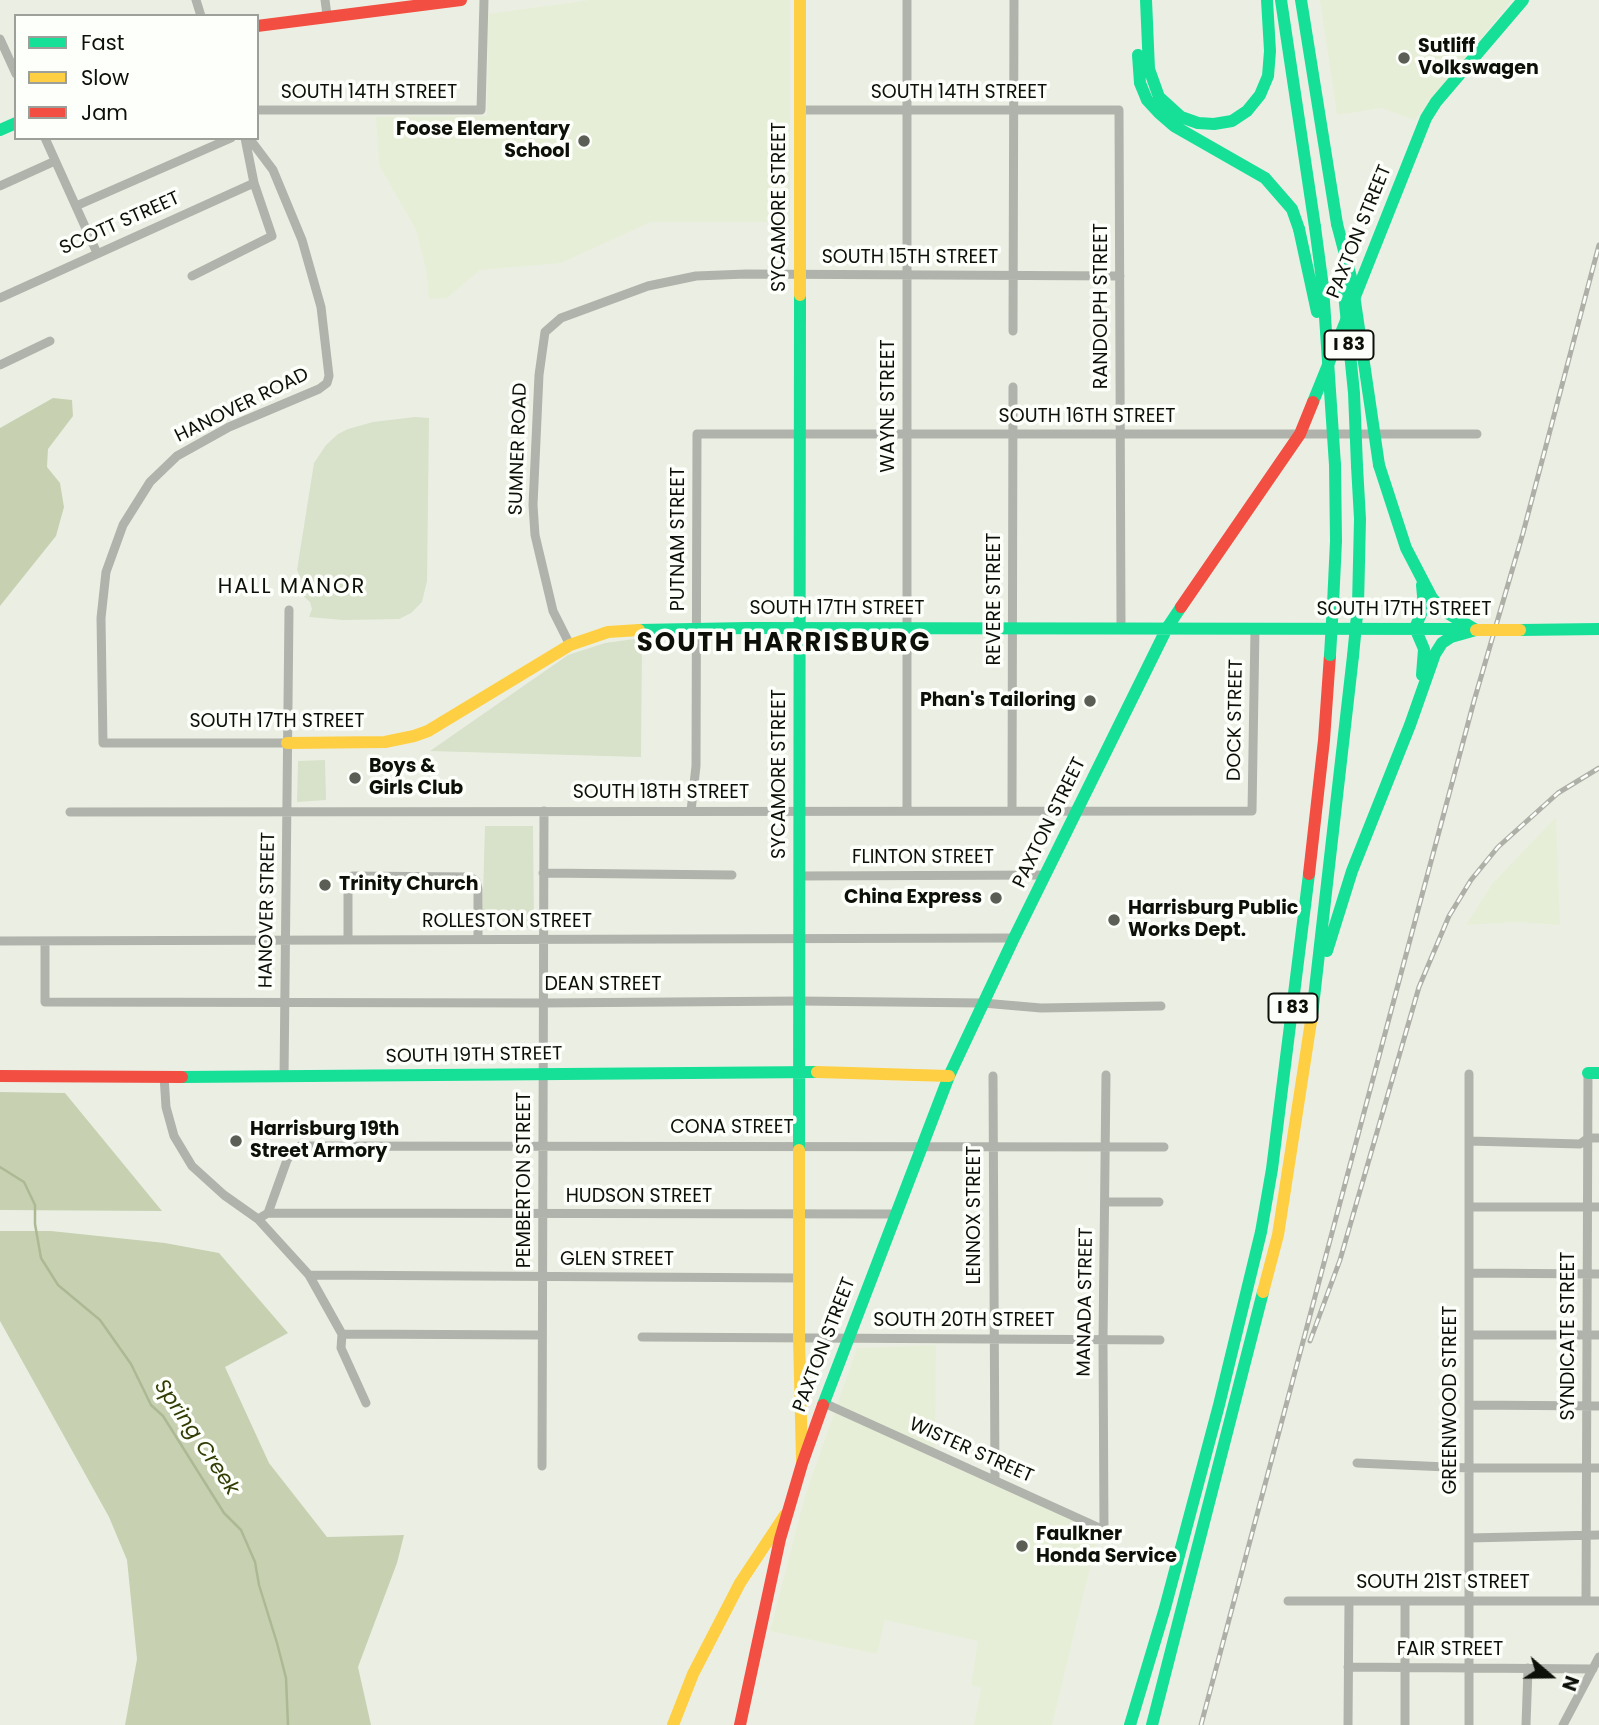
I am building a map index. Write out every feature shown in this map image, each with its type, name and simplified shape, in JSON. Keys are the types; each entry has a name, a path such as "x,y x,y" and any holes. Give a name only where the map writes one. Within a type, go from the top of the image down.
{"main road":[{"path":"259,26 461,0"},
{"name":"SYCAMORE STREET","path":"800,0 799,1338 802,1464"},
{"path":"1138,0 1138,69 1147,100 1174,126 1265,178 1292,209 1299,229 1326,357 1334,431"},
{"path":"1146,0 1149,69 1159,97 1181,117 1198,123 1214,124 1233,121 1247,111 1260,95 1268,76 1270,51 1267,0"},
{"name":"I 83","path":"1130,1725 1165,1608 1219,1405 1261,1232 1274,1156 1313,851 1324,740 1336,541 1334,431 1323,287 1281,0"},
{"name":"I 83","path":"1152,1725 1278,1235 1309,1039 1358,605 1360,519 1354,393 1337,224 1301,0"},
{"name":"PAXTON STREET","path":"740,1725 758,1632 802,1464 847,1338 949,1076 1167,628 1300,434 1426,118 1436,102 1523,0"},
{"path":"1337,224 1352,281 1379,465 1395,519 1432,598 1444,611 1476,630"},
{"path":"1410,725 1419,694 1424,657 1423,642 1416,628 1424,607 1420,576"},
{"name":"SOUTH 17TH STREET","path":"288,743 385,742 414,736 428,731 570,646 607,632 800,628 1599,629"},
{"path":"1309,1039 1328,948 1339,910 1435,654 1442,643 1451,637 1476,630"},
{"name":"SOUTH 19TH STREET","path":"0,1076 284,1077 799,1072 949,1076"},
{"path":"673,1725 693,1674 734,1595 762,1548 788,1512"}],"street":[{"path":"325,0 327,15"},
{"name":"SOUTH 14TH STREET","path":"259,110 481,110 484,0"},
{"name":"WAYNE STREET","path":"906,811 907,0"},
{"path":"1013,331 1014,0"},
{"path":"0,39 14,70"},
{"name":"SOUTH 14TH STREET","path":"800,110 1119,110"},
{"name":"RANDOLPH STREET","path":"1119,110 1121,628"},
{"path":"46,140 97,253"},
{"path":"76,206 227,140"},
{"path":"192,276 272,236 254,183 247,140"},
{"name":"HANOVER ROAD","path":"103,743 101,618 106,572 123,525 150,482 177,456 229,427 319,389 327,383 329,376 321,307 302,240 273,170 263,154 249,140"},
{"path":"0,186 55,161"},
{"name":"SCOTT STREET","path":"0,298 254,183"},
{"name":"SOUTH 15TH STREET","path":"545,332 561,318 582,309 648,286 696,276 1120,276"},
{"name":"SUMNER ROAD","path":"545,332 539,375 534,461 535,535 553,611 570,646"},
{"path":"0,365 50,341"},
{"name":"REVERE STREET","path":"1013,387 1013,811"},
{"name":"SOUTH 16TH STREET","path":"697,434 1477,434"},
{"name":"PUTNAM STREET","path":"691,811 696,766 697,434"},
{"name":"HANOVER STREET","path":"284,1077 289,611"},
{"name":"DOCK STREET","path":"1252,811 1255,629"},
{"name":"SOUTH 17TH STREET","path":"103,743 288,743"},
{"name":"PEMBERTON STREET","path":"542,1466 544,811"},
{"name":"SOUTH 18TH STREET","path":"70,812 1252,811"},
{"path":"543,873 732,875"},
{"name":"FLINTON STREET","path":"800,876 1046,875"},
{"path":"348,940 348,881 352,876 470,877 476,881 478,889 478,939"},
{"name":"ROLLESTON STREET","path":"0,941 1014,938"},
{"name":"DEAN STREET","path":"45,941 45,1002 799,1001 983,1003 1041,1008 1161,1006"},
{"name":"SYNDICATE STREET","path":"1586,1600 1588,1138 1594,1073"},
{"name":"GREENWOOD STREET","path":"1469,1074 1469,1725"},
{"name":"MANADA STREET","path":"1104,1530 1106,1075"},
{"path":"164,1076 166,1107 174,1136 192,1166 224,1195 258,1219 309,1275 341,1334 341,1348 366,1403"},
{"name":"LENNOX STREET","path":"993,1076 995,1480"},
{"path":"1469,1140 1580,1144 1588,1138 1599,1138"},
{"name":"CONA STREET","path":"268,1213 287,1160 300,1146 1164,1147"},
{"path":"1105,1202 1159,1202"},
{"path":"1469,1207 1599,1207"},
{"path":"258,1219 268,1213"},
{"name":"HUDSON STREET","path":"268,1213 895,1214"},
{"path":"1469,1273 1599,1274"},
{"name":"GLEN STREET","path":"309,1275 799,1278"},
{"path":"341,1334 542,1335"},
{"path":"1469,1335 1599,1335"},
{"name":"SOUTH 20TH STREET","path":"642,1337 1160,1340"},
{"name":"WISTER STREET","path":"824,1403 1104,1530"},
{"path":"1469,1405 1599,1406"},
{"path":"1357,1463 1469,1468 1599,1468"},
{"path":"1469,1538 1599,1535"},
{"name":"SOUTH 21ST STREET","path":"1288,1601 1599,1601"},
{"path":"1348,1725 1349,1601"},
{"path":"1405,1601 1405,1725"},
{"path":"1563,1725 1599,1657"},
{"name":"FAIR STREET","path":"1348,1667 1593,1669"},
{"path":"1526,1725 1528,1668"}],"shaded area":[{"name":"Foose Elementary School","path":"589,0 790,0 790,222 651,222 561,263 480,270 447,298 429,299 426,269 416,230 379,165 376,117 487,116 488,14"},
{"path":"1320,0 1512,0 1415,120 1381,108 1337,115"},
{"path":"53,398 72,400 73,416 48,449 47,467 60,483 64,507 56,536 0,606 0,428"},
{"path":"429,418 427,581 422,602 411,613 399,619 343,620 309,617 312,609 310,602 302,595 305,587 297,570 314,463 326,445 348,429 373,422"},
{"path":"642,638 641,757 430,751 568,655 605,643"},
{"path":"325,760 326,800 297,802 298,761"},
{"path":"1556,817 1560,925 1515,922 1466,925 1492,884"},
{"path":"485,826 533,826 534,928 482,928"},
{"path":"0,1092 65,1093 162,1211 0,1210"},
{"path":"0,1231 51,1231 165,1243 219,1253 288,1333 225,1367 269,1463 327,1537 404,1535 397,1563 358,1667 371,1725 125,1725 137,1659 127,1560 109,1517 0,1321"},
{"path":"936,1345 935,1459 1099,1530 1052,1725 974,1725 981,1688 971,1685 978,1641 885,1620 877,1654 770,1631 805,1496 857,1348"}],"waterway":[{"name":"Spring Creek","path":"0,1167 24,1182 35,1205 35,1224 41,1258 58,1285 100,1320 131,1364 151,1405 163,1416 224,1513 241,1530 255,1562 286,1678 288,1725"}],"railway":[{"path":"1201,1725 1474,701 1523,533 1599,245"},
{"path":"1310,1341 1340,1260 1419,987 1449,916 1471,880 1498,847 1558,793 1599,768"}],"traffic: fast":[{"path":"1146,0 1149,69 1159,97 1181,117 1198,123 1214,124 1232,121 1247,111 1260,95 1268,76 1270,51 1267,0"},
{"path":"1281,0 1315,227"},
{"path":"1301,0 1337,224"},
{"path":"1354,299 1426,118 1436,102 1523,0"},
{"path":"1138,55 1140,83 1147,100 1159,113 1174,126 1265,178 1292,209 1299,229"},
{"path":"0,130 14,124"},
{"path":"1337,224 1352,281 1379,465"},
{"path":"1315,227 1323,287 1335,465"},
{"path":"1299,229 1317,312"},
{"path":"1343,284 1354,393 1357,466"},
{"path":"799,1150 800,295"},
{"path":"1313,402 1347,318"},
{"path":"1333,604 1335,465"},
{"path":"1379,465 1406,548 1432,598 1444,611 1476,630"},
{"path":"1357,466 1360,519 1358,605"},
{"path":"1422,585 1424,607 1415,628 1424,649 1422,675"},
{"path":"1330,655 1333,604"},
{"path":"1353,656 1358,605"},
{"path":"823,1405 949,1076 1167,628 1181,607"},
{"path":"639,630 1467,629"},
{"path":"1520,630 1599,629"},
{"path":"1327,951 1352,871 1435,654 1442,643 1451,637 1476,630"},
{"path":"1312,1015 1353,656"},
{"path":"1130,1725 1165,1608 1219,1405 1261,1232 1272,1169 1309,874"},
{"path":"182,1077 817,1072"},
{"path":"1588,1073 1599,1073"},
{"path":"1152,1725 1263,1292"}],"traffic: slow":[{"path":"800,0 800,295"},
{"path":"287,743 385,742 414,736 428,731 570,645 608,632 639,630"},
{"path":"1476,630 1520,630"},
{"path":"1263,1292 1278,1235 1312,1015"},
{"path":"817,1072 949,1076"},
{"path":"799,1150 802,1460"},
{"path":"673,1725 693,1674 740,1583 785,1515"}],"traffic: jam":[{"path":"259,26 461,0"},
{"path":"1181,607 1300,434 1313,402"},
{"path":"1309,874 1324,740 1330,655"},
{"path":"0,1076 182,1077"},
{"path":"740,1725 780,1539 823,1405"}],"place":[{"name":"Sutliff Volkswagen","path":"1404,58"},
{"name":"Foose Elementary School","path":"584,141"},
{"name":"Phan's Tailoring","path":"1090,701"},
{"name":"Boys & Girls Club","path":"355,778"},
{"name":"Trinity Church","path":"325,885"},
{"name":"China Express","path":"996,898"},
{"name":"Harrisburg Public Works Dept.","path":"1114,920"},
{"name":"Harrisburg 19th Street Armory","path":"236,1141"},
{"name":"Faulkner Honda Service","path":"1022,1546"}],"district":[{"name":"HALL MANOR","path":"292,588"},
{"name":"SOUTH HARRISBURG","path":"784,644"}]}
